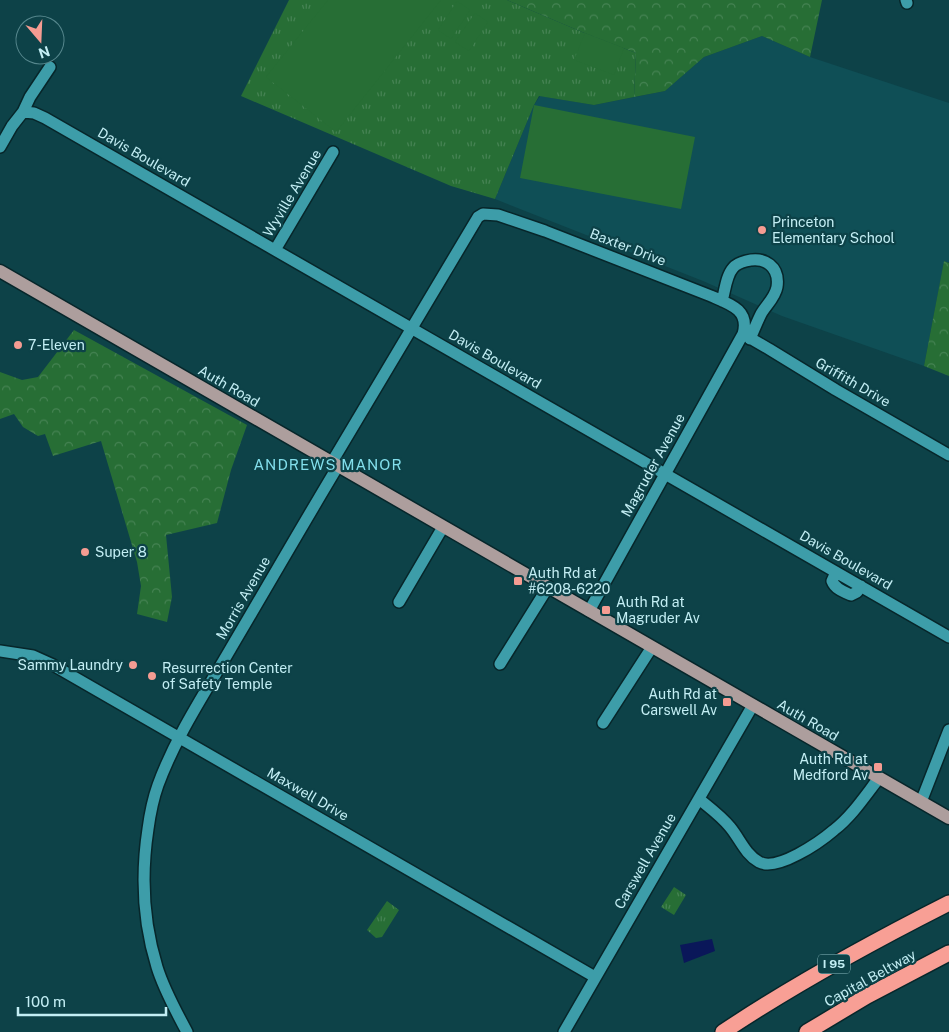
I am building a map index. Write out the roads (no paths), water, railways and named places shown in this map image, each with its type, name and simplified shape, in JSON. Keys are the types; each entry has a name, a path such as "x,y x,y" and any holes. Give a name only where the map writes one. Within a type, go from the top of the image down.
{"highway":[{"name":"I 95","path":"722,1032 845,958 949,903"},
{"name":"Capital Beltway","path":"807,1032 867,996 949,953"}],"main road":[{"name":"Auth Road","path":"0,271 949,818"}],"street":[{"path":"0,147 50,67"},
{"name":"Davis Boulevard","path":"23,112 34,113 46,118 836,572 832,581 834,586 851,596 857,592 860,586 949,637"},
{"name":"Wyville Avenue","path":"275,250 334,152"},
{"name":"Baxter Drive","path":"478,217 484,214 498,215 545,231 734,306 746,325 746,337"},
{"name":"Morris Avenue","path":"187,1032 175,1010 157,968 147,926 144,870 145,846 157,786 179,737 412,328 478,217"},
{"name":"Magruder Avenue","path":"589,611 746,337 772,299 776,287 776,275 772,267 764,260 755,258 734,267 729,276 722,301"},
{"name":"Griffith Drive","path":"746,337 769,348 836,390 949,456"},
{"path":"399,602 443,526"},
{"path":"500,664 548,587"},
{"path":"603,723 652,647"},
{"name":"Maxwell Drive","path":"0,651 33,656 53,665 595,977"},
{"name":"Carswell Avenue","path":"564,1032 753,705"},
{"path":"921,802 949,730"},
{"path":"699,799 730,827 750,855 760,863 768,864 792,858 813,846 834,830 854,810 879,778"}],"place":[{"name":"Princeton Elementary School","path":"762,230"},
{"name":"7-Eleven","path":"18,345"},
{"name":"Super 8","path":"85,552"},
{"name":"Auth Rd at #6208-6220","path":"518,581"},
{"name":"Auth Rd at Magruder Av","path":"606,610"},
{"name":"Sammy Laundry","path":"133,665"},
{"name":"Resurrection Center of Safety Temple","path":"152,676"},
{"name":"Auth Rd at Carswell Av","path":"727,702"},
{"name":"Auth Rd at Medford Av","path":"878,767"}],"district":[{"name":"ANDREWS MANOR","path":"328,465"}]}
